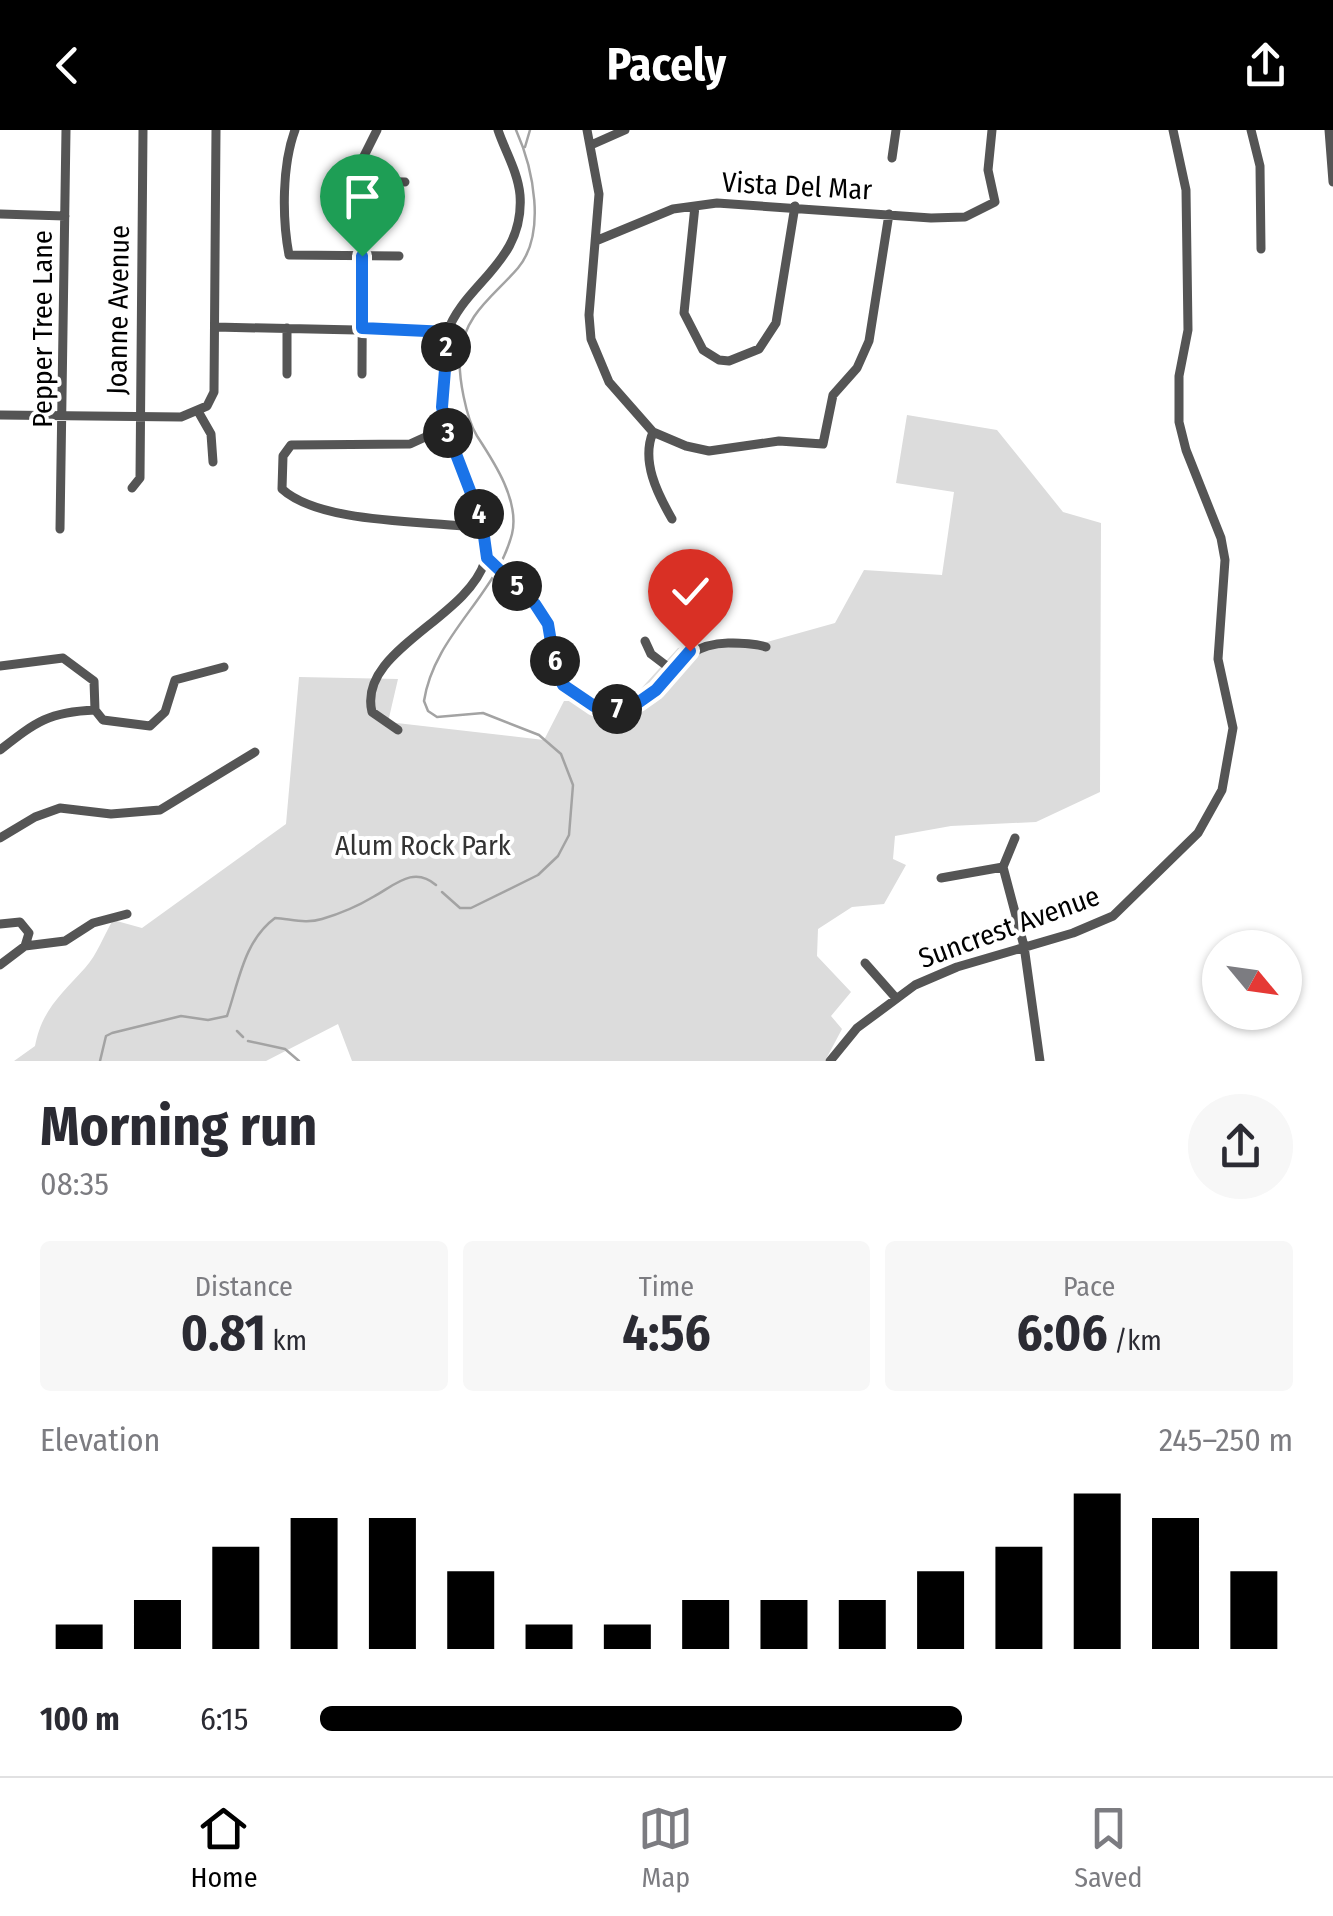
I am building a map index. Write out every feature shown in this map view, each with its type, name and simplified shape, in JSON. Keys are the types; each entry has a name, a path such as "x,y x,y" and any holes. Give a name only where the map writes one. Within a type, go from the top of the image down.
{"street":[{"name":"Pepper Tree Lane","path":"60,529 66,130"},
{"name":"Joanne Avenue","path":"132,488 140,478 143,130"},
{"path":"0,415 181,417 199,413 208,406 214,392 216,130"},
{"path":"295,130 289,147 288,255 399,256"},
{"path":"362,374 363,158 377,130"},
{"path":"498,130 520,192 516,229 504,255 448,332 443,379 446,428 482,522 490,561 535,604 548,624 556,672 577,697 594,706 619,709 639,702 656,690 690,651 707,643 766,647"},
{"path":"586,130 599,194 589,316 591,339 609,382 653,432 709,450 779,440 823,444 833,395 857,368 869,342 889,214"},
{"path":"590,145 625,130"},
{"path":"892,158 896,130"},
{"name":"Vista Del Mar","path":"598,240 653,216 695,206 795,206 932,218 965,216 995,202 988,170 992,130"},
{"name":"Suncrest Avenue","path":"830,1061 857,1028 895,997 933,976 1094,926 1128,905 1198,833 1222,790 1230,760 1232,728 1217,636 1226,588 1225,560 1221,538 1179,422 1179,376 1188,330 1186,190 1172,130"},
{"path":"1251,130 1260,166 1261,249"},
{"path":"1329,130 1333,182"},
{"path":"362,181 405,182"},
{"path":"695,206 684,313 703,350 718,360 729,361 759,349 776,323 795,206"},
{"path":"0,214 65,216"},
{"path":"215,328 448,332"},
{"path":"286,374 287,328"},
{"path":"199,413 211,434 213,462"},
{"path":"446,428 410,444 291,444 283,456 282,489 294,498 347,514 463,526 482,522"},
{"path":"653,432 649,441 651,473 672,518"},
{"path":"398,730 371,708 370,690 382,666 458,604 490,561"},
{"path":"645,641 651,654 672,670"},
{"path":"0,666 63,658 94,682 96,710 104,720 150,726 166,712 175,680 224,667"},
{"path":"0,750 34,722 54,713 96,710"},
{"path":"0,838 35,816 60,808 111,814 160,810 255,752"},
{"path":"1015,838 1004,867 1024,946 1040,1061"},
{"path":"941,878 1004,867"},
{"path":"25,946 64,941 93,923 127,914"},
{"path":"0,924 20,922 30,939 0,965"},
{"path":"865,963 895,997"}],"green space":[{"name":"Alum Rock Park","path":"907,415 997,430 1063,512 1101,523 1100,792 1036,822 951,826 895,836 893,859 906,865 884,904 852,907 818,929 817,956 851,992 831,1016 842,1029 825,1061 352,1061 338,1024 266,1061 14,1061 35,1046 48,1012 89,963 113,920 142,928 286,824 299,677 398,679 388,722 544,740 564,701 598,701 637,693 678,648 733,638 767,642 835,623 864,570 942,575 954,492 896,483"}],"waterway":[{"path":"442,892 460,908 471,908 538,875 558,856 569,835 573,785 561,754 539,735 483,713 437,717 428,711 424,701 440,656 493,577 512,534 509,495 469,419 460,355 474,317 518,268 532,237 532,181 516,130"},
{"path":"525,147 530,130"},
{"path":"100,1061 106,1036 112,1033 181,1016 208,1020 227,1016 249,950 275,918 322,919 355,907 411,877 428,879 436,885"},
{"path":"237,1031 243,1037"},
{"path":"248,1041 285,1049 299,1061"}],"route":[{"path":"362,256 362,328 448,332 442,407 446,428 482,522 487,558 535,604 548,624 556,672 563,685 594,706 619,709 656,690 690,651"}]}
